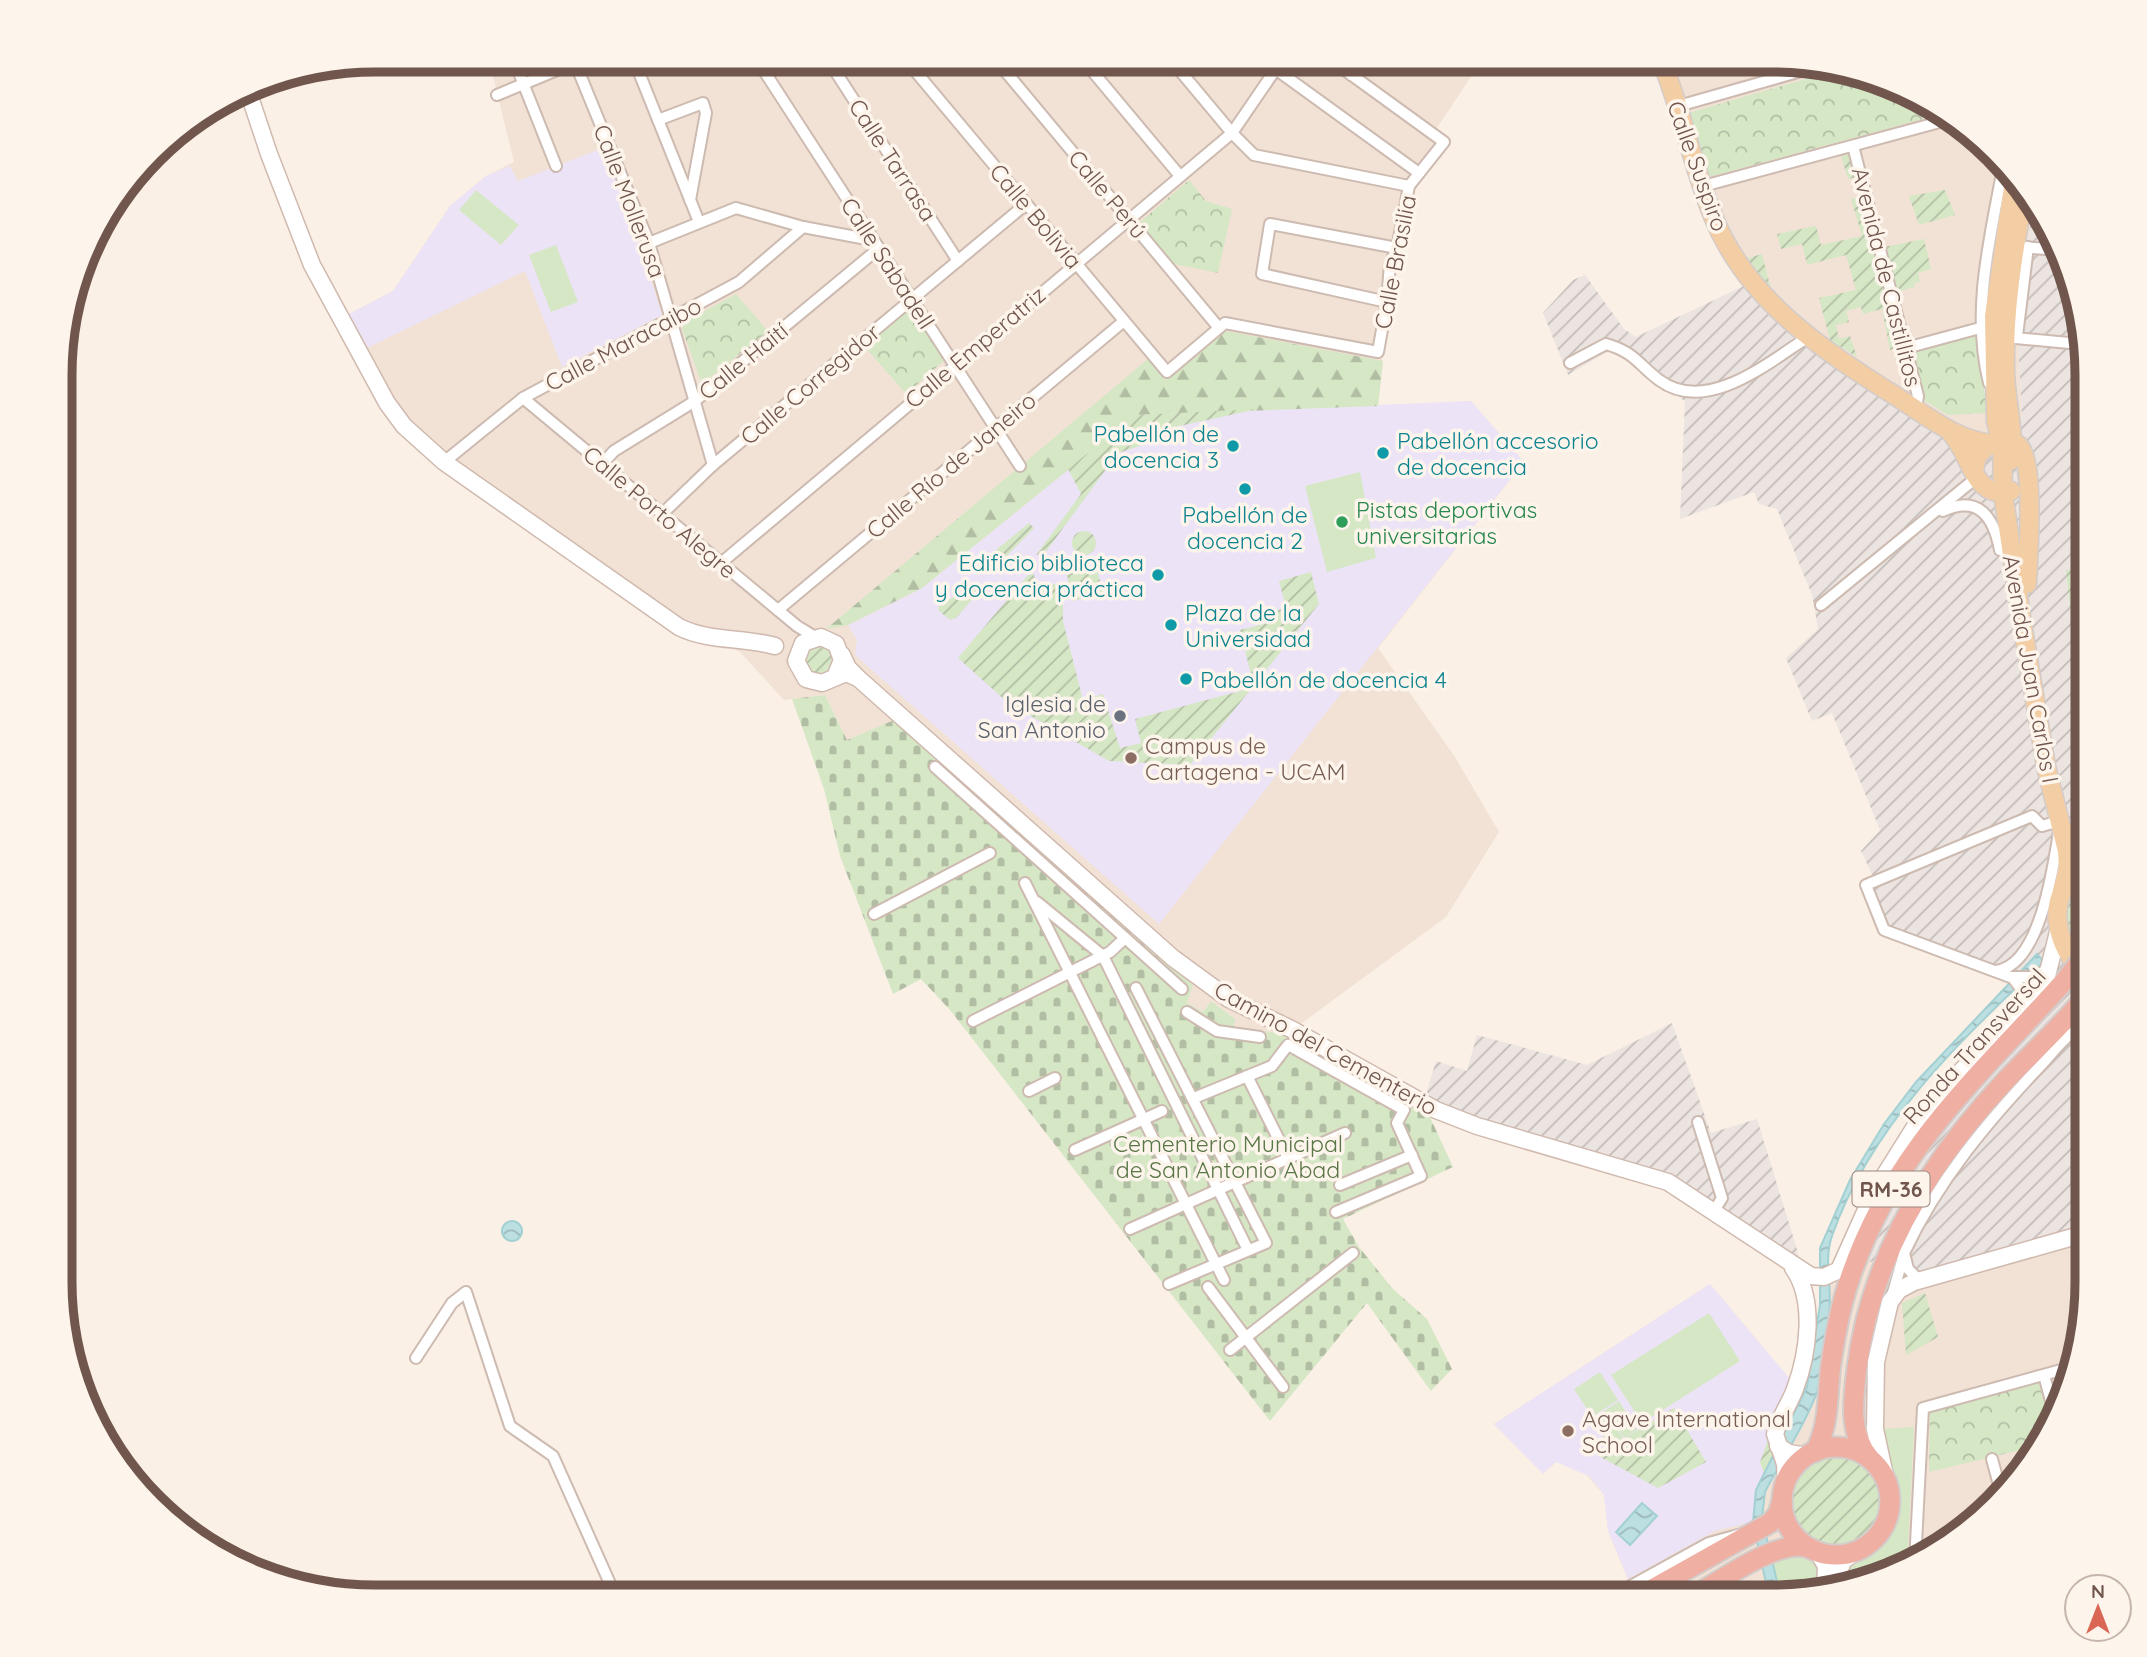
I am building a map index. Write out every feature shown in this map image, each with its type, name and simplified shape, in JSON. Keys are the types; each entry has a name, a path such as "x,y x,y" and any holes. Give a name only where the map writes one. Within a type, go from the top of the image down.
{"highway":[{"name":"Ronda Transversal","path":"1811,1454 1825,1431 1831,1364 1842,1307 1853,1271 1877,1213 1912,1154 1946,1107 2059,972 2075,961"},
{"name":"Ronda Transversal","path":"1870,1459 1855,1432 1856,1378 1868,1310 1897,1231 1950,1145 2006,1080 2075,1008"},
{"path":"1811,1454 1846,1448 1870,1459"},
{"name":"RM-36","path":"1659,1585 1777,1517 1784,1490 1811,1454"},
{"name":"RM-36","path":"1870,1459 1888,1485"},
{"path":"1714,1585 1780,1548 1799,1545 1835,1554 1859,1549 1876,1537 1885,1524 1890,1504 1888,1485"},
{"path":"1784,1490 1790,1528 1815,1550"}],"main road":[{"name":"Calle Suspiro","path":"1665,72 1717,226 1747,275 1772,306 1808,337 1939,423"},
{"path":"250,99 268,154 312,265 387,402 404,426 444,462 679,627 704,637 749,640 775,646 803,647 832,640 842,655 842,666 835,677"},
{"path":"1939,423 1960,444 1975,474 1990,492 2008,492 2023,485 1995,408 1994,316 2013,190"},
{"path":"2024,205 2022,246 2005,381 2010,447 2028,475 2027,584"},
{"path":"1939,423 1977,441 2010,447"},
{"path":"1975,474 1981,452 1990,444 2010,447"},
{"name":"Avenida Juan Carlos I","path":"2010,447 2008,492 2011,549 2046,766 2068,863 2058,904 2059,926"},
{"name":"Avenida Juan Carlos I","path":"2008,492 2027,584 2057,767 2075,838"},
{"path":"803,647 800,673 810,681 822,683 846,673 858,678"},
{"name":"Camino del Cementerio","path":"842,655 845,664 858,678 1173,958 1229,999 1293,1030 1436,1110 1494,1131 1653,1176 1681,1189 1811,1276 1828,1276"},
{"path":"2062,891 2069,882 2075,880"},
{"path":"1806,1315 1815,1292 1828,1276 1839,1270 1874,1192 1916,1125 1946,1087 2041,985 2059,972 2059,926"},
{"path":"2059,926 2068,953 2075,960"},
{"path":"1888,1485 1876,1436 1874,1398 1876,1362 1890,1302 1902,1287 1919,1280 2075,1236"},
{"path":"1784,1490 1786,1464 1775,1430 1799,1377 1806,1315 1803,1287 1789,1263"},
{"path":"1778,1446 1789,1453 1811,1454"},
{"path":"1837,1578 1843,1561 1859,1549"},
{"path":"1815,1550 1826,1566 1825,1580"}],"street":[{"path":"519,72 556,166"},
{"path":"497,95 548,72"},
{"name":"Calle Mollerusa","path":"582,72 649,243 713,465"},
{"path":"639,72 699,222"},
{"name":"Calle Sabadell","path":"765,72 1020,466"},
{"name":"Calle Tarrasa","path":"836,72 958,261"},
{"name":"Calle Bolivia","path":"916,72 1167,372 1219,328"},
{"name":"Calle Perú","path":"1006,72 1219,328"},
{"path":"1093,72 1180,176"},
{"path":"1181,72 1254,155 1409,186"},
{"name":"Calle Emperatriz","path":"721,563 953,365 1232,133 1273,72"},
{"path":"1287,72 1419,173"},
{"path":"1347,72 1351,75 1353,72"},
{"path":"1677,110 1682,105 1794,72"},
{"name":"Calle Brasilia","path":"1219,328 1225,323 1378,352 1387,302 1390,264 1397,248 1409,186 1444,142 1351,75"},
{"path":"658,120 704,103 706,113 690,200"},
{"path":"1703,189 1707,185 1940,122"},
{"name":"Avenida de Castillitos","path":"1853,145 1918,396 1916,409"},
{"path":"1995,408 1980,328 1986,267 2001,177"},
{"name":"Calle Corregidor","path":"662,514 713,465 1026,204"},
{"path":"649,243 736,208 875,245"},
{"path":"1387,302 1262,274 1270,224 1397,248"},
{"name":"Calle Maracaibo","path":"444,462 523,398 739,282 803,227"},
{"name":"Calle Haití","path":"603,464 614,451 695,401 875,245"},
{"path":"2022,246 2047,249"},
{"name":"Calle Río de Janeiro","path":"778,610 1124,321"},
{"path":"1906,348 1980,328"},
{"path":"2011,336 2074,343"},
{"path":"1570,363 1606,344 1631,354 1657,379 1676,390 1694,393 1754,372 1808,337"},
{"name":"Calle Porto Alegre","path":"523,398 797,626 803,634 803,647"},
{"path":"1821,605 1934,515 1975,474"},
{"path":"1934,515 1958,505 1973,507 1991,520 2000,550 2011,549"},
{"path":"935,767 1182,989"},
{"path":"1994,971 2006,969 2014,963 2029,943 2039,923 2060,824 2042,826 2032,816 1866,885 1884,930 1994,971 2016,979 2059,972"},
{"path":"874,914 990,853"},
{"path":"1025,883 1224,1280"},
{"path":"1032,898 1103,956 1248,1251"},
{"path":"973,1021 1103,956 1125,938"},
{"path":"2016,979 2023,1006"},
{"path":"1136,988 1266,1242 1169,1284"},
{"path":"1187,1012 1217,1031 1259,1037"},
{"path":"1890,1302 1904,1253 1930,1204 1962,1154 2075,1031"},
{"path":"1194,1098 1272,1066 1288,1045 1404,1110 1397,1123 1421,1176 1336,1212"},
{"path":"1247,1076 1288,1158"},
{"path":"1029,1091 1055,1078"},
{"path":"1075,1150 1162,1111"},
{"path":"1698,1122 1722,1198 1714,1211"},
{"path":"1130,1229 1345,1133"},
{"path":"1340,1185 1412,1155"},
{"path":"1230,1350 1353,1253"},
{"path":"1904,1253 1908,1269 1919,1280"},
{"path":"1208,1287 1283,1387"},
{"path":"416,1358 452,1303 466,1292 510,1426 553,1457 611,1585"},
{"path":"1916,1549 1923,1408 2062,1370"},
{"path":"2044,1375 2051,1401"},
{"path":"1992,1459 1998,1484"},
{"path":"1633,1585 1715,1540 1757,1530"}],"shaded area":[{"path":"492,72 1474,72 1433,134 1444,142 1409,186 1378,352 1383,361 1378,406 1471,401 1524,462 1378,648 1455,757 1499,832 1446,917 1287,1034 1234,1027 1235,1019 1211,1001 1203,1012 1187,1003 1193,984 894,720 847,740 825,695 784,700 740,652 704,637 404,426 341,318 393,291 450,206 486,176 514,162"},
{"path":"1665,72 1812,74 1870,88 1924,112 1957,134 1987,160 2013,190 2031,218 2017,317 2022,421 1984,443 1835,357 1729,247"},
{"path":"603,148 639,241 662,315 562,367 525,271 365,349 349,314 393,291 450,206 486,176 510,166 518,181"},
{"path":"2031,218 2059,277 2069,315 2075,355 2075,1236 1919,1280 1904,1253 1839,1270 2023,1006 2019,985 1884,930 1866,885 1875,881 1861,851 1880,830 1832,713 1812,721 1786,658 1818,629 1812,595 1777,509 1759,504 1754,492 1680,519 1685,401 1653,380 1633,359 1609,351 1568,375 1543,313 1573,280 1585,275 1624,329 1636,337 1752,282 1779,313 1984,443 2011,422 2022,420 2017,317"},
{"name":"Campus de Cartagena - UCAM","path":"1471,401 1524,462 1159,924 855,655 857,640 848,625 922,588 1136,415"},
{"path":"1672,1023 1711,1133 1757,1119 1799,1256 1789,1263 1694,1197 1423,1104 1436,1061 1467,1071 1477,1035 1587,1065"},
{"path":"2075,1234 2075,1302 2069,1342 2059,1380 2035,1434 2013,1467 1987,1497 1957,1523 1924,1545 1888,1562 1851,1575 1792,1585 1619,1585 1628,1580 1608,1531 1604,1495 1583,1471 1556,1462 1543,1474 1494,1424 1710,1284 1803,1395 1809,1379 1820,1305 1820,1283 1839,1270 1904,1253"},
{"name":"Agave International School","path":"1710,1284 1790,1379 1768,1430 1773,1457 1756,1490 1753,1522 1715,1531 1628,1579 1608,1531 1604,1495 1589,1476 1556,1462 1543,1474 1494,1424","holes":["1673,1409 1706,1462 1658,1488 1598,1455"]}],"green space":[{"path":"1818,75 1870,88 1931,117 1705,178 1685,114"},
{"path":"1849,154 1856,177 1848,179 1841,156"},
{"path":"1189,180 1206,201 1232,209 1218,273 1174,264 1139,223"},
{"path":"476,190 519,225 501,245 459,210"},
{"path":"1945,190 1955,215 1919,225 1909,196"},
{"path":"1861,197 1900,347 1890,350 1882,309 1863,314 1861,307 1846,311 1849,322 1836,325 1839,339 1850,336 1857,357 1830,340 1819,298 1856,290 1846,255 1807,265 1802,244 1781,249 1777,234 1816,226 1821,245 1862,236 1851,199"},
{"path":"1924,239 1931,269 1918,273 1920,282 1914,283 1915,287 1896,292 1884,247"},
{"path":"556,245 578,302 551,312 529,255"},
{"path":"1762,254 1771,289 1745,259"},
{"path":"736,294 768,331 702,384 682,329 684,322"},
{"path":"913,304 948,357 906,394 865,347"},
{"path":"1974,330 1988,413 1948,415 1925,401 1911,347"},
{"path":"1226,331 1383,361 1378,406 1136,415 922,588 848,625 826,629 1148,359 1166,380"},
{"path":"1258,409 1138,435 1140,446 1118,453 1045,553 1036,555 1081,494 1068,469 1136,415"},
{"name":"Pistas deportivas universitarias","path":"1360,472 1376,558 1327,572 1305,486"},
{"path":"1029,523 1034,528 1002,561 988,564 986,558"},
{"path":"1079,531 1089,531 1096,538 1096,548 1089,555 1079,555 1072,548 1072,538"},
{"path":"1096,565 1103,593 1073,601 1066,571"},
{"path":"2075,569 2075,645 2074,645 2066,570"},
{"path":"1311,572 1319,604 1190,765 1109,761 1008,703 958,658 1028,575 1034,574 1036,587 1055,584 1063,591 1063,621 1083,700 1103,694 1120,748 1141,743 1135,719 1244,690 1252,679 1240,630 1275,621 1274,611 1286,608 1279,581"},
{"path":"983,587 956,618 950,620 938,610 939,605 969,588"},
{"path":"808,639 842,655 822,683 796,660"},
{"name":"Cementerio Municipal de San Antonio Abad","path":"825,695 847,740 894,720 1193,985 1187,1003 1203,1012 1211,1001 1235,1019 1234,1027 1287,1034 1430,1117 1453,1167 1343,1219 1359,1247 1392,1288 1427,1319 1452,1369 1431,1391 1367,1303 1270,1421 950,1010 921,979 893,994 840,856 824,789 792,699"},
{"path":"2075,893 2075,948 2066,923 2070,896"},
{"path":"1925,1293 1938,1337 1906,1355 1902,1303"},
{"path":"1709,1313 1740,1361 1642,1423 1611,1375"},
{"path":"1600,1372 1618,1400 1592,1417 1574,1389"},
{"path":"2039,1382 2046,1411 2025,1449 1929,1472 1930,1411"},
{"path":"1619,1401 1637,1430 1624,1438 1607,1412 1623,1438 1610,1447 1592,1419"},
{"path":"1674,1408 1706,1462 1658,1488 1597,1455"},
{"path":"1914,1427 1908,1553 1843,1577 1851,1566 1875,1550 1887,1537 1894,1523 1896,1492 1882,1429"},
{"path":"1768,1439 1773,1456 1764,1474 1760,1462"},
{"path":"1836,1448 1856,1452 1874,1463 1885,1481 1889,1501 1885,1521 1874,1539 1856,1550 1836,1554 1816,1550 1798,1539 1787,1521 1783,1501 1787,1481 1798,1463 1816,1452"},
{"path":"1792,1555 1814,1562 1819,1571 1818,1582 1777,1585 1772,1562"}],"water":[{"path":"2037,954 2044,962 1950,1053 1894,1121 1869,1158 1849,1196 1829,1246 1830,1305 1818,1389 1801,1427 1765,1492 1762,1518 1778,1585 1766,1585 1753,1522 1756,1490 1807,1387 1820,1305 1820,1248 1850,1180 1884,1124 1916,1082"},
{"path":"512,1221 519,1224 522,1231 519,1238 512,1241 505,1238 502,1231 505,1224"},
{"path":"1642,1503 1657,1516 1630,1545 1616,1532"}],"place":[{"name":"Pabellón de docencia 3","path":"1233,446"},
{"name":"Pabellón accesorio de docencia","path":"1383,453"},
{"name":"Pabellón de docencia 2","path":"1245,489"},
{"name":"Pistas deportivas universitarias","path":"1342,522"},
{"name":"Edificio biblioteca y docencia práctica","path":"1158,575"},
{"name":"Plaza de la Universidad","path":"1171,625"},
{"name":"Pabellón de docencia 4","path":"1186,679"},
{"name":"Iglesia de San Antonio","path":"1120,716"},
{"name":"Campus de Cartagena - UCAM","path":"1131,758"},
{"name":"Agave International School","path":"1568,1431"}]}
